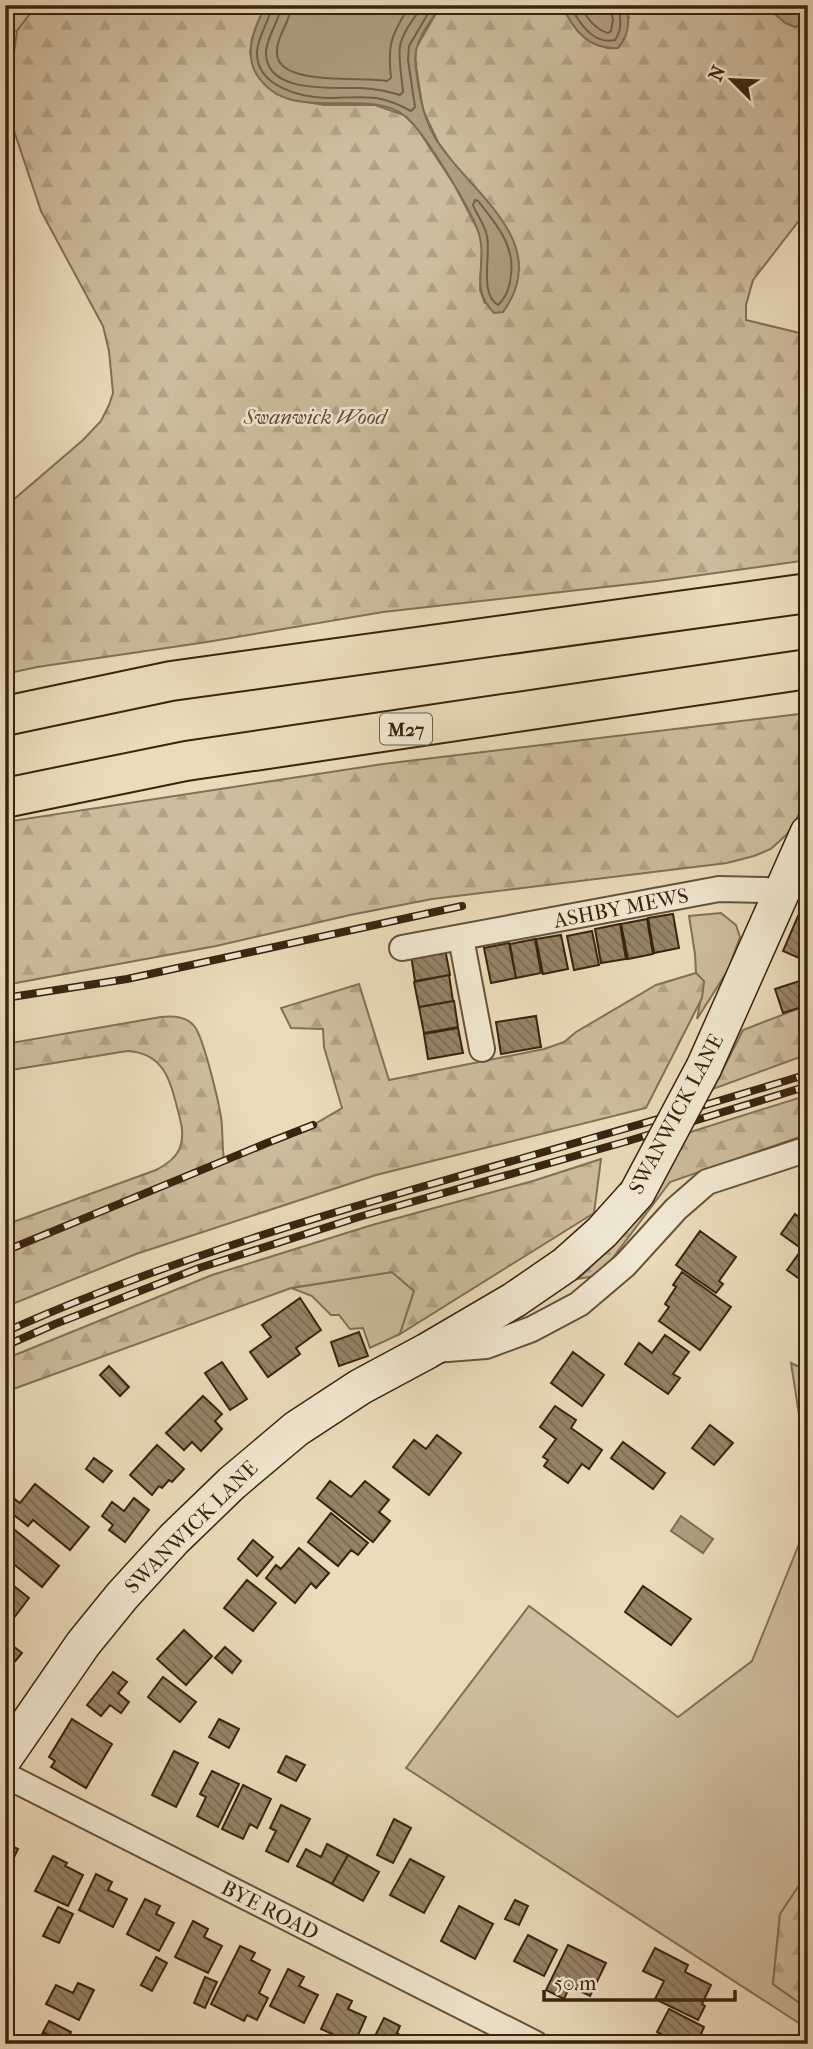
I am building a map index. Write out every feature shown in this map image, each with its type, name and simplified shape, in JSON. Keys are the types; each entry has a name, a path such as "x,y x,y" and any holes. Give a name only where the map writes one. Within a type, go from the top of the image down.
{"highway":[{"path":"5,716 171,681 808,593"},
{"name":"M27","path":"5,798 186,761 808,669"}],"street":[{"name":"SWANWICK LANE","path":"5,1757 83,1644 122,1596 212,1502 296,1429 360,1387 514,1300 565,1265 602,1231 637,1193 704,1067 808,834"},
{"name":"ASHBY MEWS","path":"402,948 719,889 766,890 781,894"},
{"path":"461,938 482,1049"},
{"name":"SWANWICK LANE","path":"427,1351 486,1346 532,1329 579,1304 625,1265 676,1209 707,1182 808,1149"},
{"name":"BYE ROAD","path":"5,1775 536,2044"}],"green space":[{"path":"5,5 37,5 17,31 5,30"},
{"name":"Swanwick Wood","path":"37,5 266,5 252,38 250,54 276,94 324,105 375,105 404,115 417,128 455,186 480,234 480,290 485,304 481,194 459,171 438,142 423,110 415,60 416,48 441,5 562,5 565,13 629,18 625,5 765,5 771,12 803,24 808,12 808,209 753,280 746,305 746,320 808,335 808,560 658,581 383,612 5,674 5,507 83,440 101,421 113,393 109,351 103,326 41,211 6,107 17,31"},
{"path":"808,713 808,794 787,834 771,849 754,856 727,863 432,899 216,946 5,985 5,822 383,764"},
{"path":"721,913 736,925 740,937 728,970 697,1019 704,982 696,973 689,916"},
{"path":"696,973 704,981 702,998 646,1108 376,1175 136,1254 5,1307 5,1225 156,1170 168,1163 180,1149 182,1128 168,1079 157,1063 149,1057 127,1051 5,1071 5,1044 161,1017 188,1021 199,1034 210,1070 221,1117 224,1160 313,1125 342,1108 324,1047 323,1029 291,1028 281,1008 359,984 389,1080 544,1049 564,1042 576,1032 656,985"},
{"path":"808,1005 808,1054 713,1089 743,1030"},
{"path":"808,1095 808,1134 670,1182 600,1275 578,1279 617,1241 687,1133"},
{"path":"601,1159 594,1213 400,1334 414,1291 392,1272 291,1288 5,1392 5,1359 212,1275 372,1225 533,1181"},
{"path":"392,1272 414,1291 400,1334 370,1348 363,1328 350,1329 339,1315 331,1315 312,1296 291,1288"},
{"path":"791,1363 808,1371 808,1429 800,1421"},
{"path":"808,1537 808,1872 780,1914 773,1984 808,2009 808,2029 406,1768 529,1606 678,1717 752,1661 799,1544"},
{"path":"808,1872 808,2009 773,1984 780,1914"}],"water":[{"path":"266,5 441,5 424,31 416,51 419,92 428,123 439,144 488,202 514,242 519,264 516,287 503,312 494,313 482,294 482,249 469,212 436,155 405,116 389,107 370,104 308,103 289,99 271,90 257,75 251,58 252,40"},
{"path":"562,5 625,5 628,28 625,38 618,48 590,42 571,23"},
{"path":"765,5 808,5 808,12 803,24 795,27 785,23"},
{"path":"681,1516 713,1539 703,1553 671,1531"}],"building":[{"path":"673,914 679,948 654,953 648,918"},
{"path":"798,916 808,920 808,962 783,951"},
{"path":"647,919 653,954 628,959 621,924"},
{"path":"620,924 626,959 601,963 595,929"},
{"path":"592,931 599,965 574,970 567,936"},
{"path":"561,935 568,969 543,974 536,939"},
{"path":"535,939 541,973 516,978 510,944"},
{"path":"509,943 516,978 491,983 484,948"},
{"path":"445,949 450,975 415,981 411,955"},
{"path":"449,975 453,1001 419,1007 414,982"},
{"path":"806,979 808,1005 783,1013 775,989"},
{"path":"454,1001 458,1027 424,1033 419,1007"},
{"path":"536,1016 541,1047 501,1054 496,1022"},
{"path":"458,1028 463,1053 428,1059 424,1034"},
{"path":"795,1214 808,1223 808,1285 787,1270 802,1249 781,1234"},
{"path":"700,1231 736,1257 719,1281 723,1284 716,1293 676,1265"},
{"path":"682,1272 731,1307 700,1350 659,1321 669,1307 665,1304"},
{"path":"300,1298 321,1330 296,1348 300,1354 268,1377 250,1352 271,1337 262,1325"},
{"path":"359,1332 368,1356 339,1366 331,1342"},
{"path":"665,1335 689,1352 673,1374 680,1378 668,1394 625,1364 639,1343 652,1353"},
{"path":"573,1352 604,1375 582,1406 551,1383"},
{"path":"222,1362 247,1399 230,1410 205,1373"},
{"path":"109,1366 129,1387 120,1396 100,1375"},
{"path":"203,1396 222,1414 215,1421 222,1429 201,1451 192,1442 184,1450 166,1433"},
{"path":"555,1406 576,1420 571,1428 602,1450 589,1469 582,1464 568,1483 544,1466 548,1460 543,1457 556,1439 540,1427"},
{"path":"710,1425 733,1443 714,1465 692,1448"},
{"path":"437,1435 461,1453 429,1495 393,1467 414,1440 426,1449"},
{"path":"623,1442 665,1473 653,1489 611,1458"},
{"path":"157,1445 184,1469 172,1482 169,1480 162,1488 159,1486 152,1495 130,1475"},
{"path":"94,1458 112,1471 103,1482 86,1469"},
{"path":"330,1481 351,1497 365,1481 389,1500 379,1512 390,1521 373,1542 317,1498"},
{"path":"35,1484 89,1527 70,1550 33,1520 28,1526 5,1508 5,1492 20,1503"},
{"path":"134,1498 149,1510 125,1542 109,1530 113,1525 102,1516 112,1502 124,1511"},
{"path":"331,1513 368,1543 358,1555 351,1550 338,1566 308,1542"},
{"path":"5,1522 59,1566 42,1587 5,1557"},
{"path":"253,1540 273,1557 257,1576 238,1559"},
{"path":"299,1548 329,1573 316,1588 311,1583 295,1603 266,1578 276,1565 281,1569"},
{"path":"5,1579 29,1598 7,1627 5,1626"},
{"path":"247,1580 276,1603 253,1631 224,1608"},
{"path":"643,1586 691,1619 671,1645 625,1612"},
{"path":"184,1630 212,1656 186,1685 157,1659"},
{"path":"5,1640 22,1653 8,1670 5,1668"},
{"path":"225,1647 241,1661 232,1673 215,1658"},
{"path":"113,1672 127,1682 118,1693 129,1702 121,1713 110,1705 101,1716 87,1705"},
{"path":"163,1677 196,1702 180,1722 148,1697"},
{"path":"72,1719 112,1744 86,1788 51,1767 55,1761 49,1757"},
{"path":"219,1719 239,1729 229,1748 209,1737"},
{"path":"174,1751 198,1763 176,1807 152,1795"},
{"path":"286,1756 305,1765 296,1781 278,1772"},
{"path":"212,1771 239,1784 218,1827 197,1816 206,1797 200,1794"},
{"path":"243,1785 271,1799 257,1828 250,1824 243,1839 222,1829"},
{"path":"281,1805 310,1819 288,1862 266,1851 276,1831 270,1828"},
{"path":"394,1819 411,1828 393,1863 377,1855"},
{"path":"5,1843 18,1849 5,1876"},
{"path":"327,1844 348,1855 332,1884 297,1866 306,1849 321,1857"},
{"path":"348,1855 379,1872 363,1901 332,1884"},
{"path":"53,1856 83,1875 68,1906 35,1891"},
{"path":"410,1859 444,1877 424,1913 390,1895"},
{"path":"96,1874 112,1882 108,1890 127,1899 113,1927 79,1910"},
{"path":"145,1899 160,1906 156,1914 174,1923 159,1951 127,1934"},
{"path":"515,1900 528,1906 519,1925 505,1919"},
{"path":"459,1906 493,1924 475,1959 441,1941"},
{"path":"58,1907 73,1914 59,1943 43,1936"},
{"path":"193,1921 208,1929 204,1937 222,1946 208,1973 175,1957"},
{"path":"528,1935 557,1950 544,1976 514,1961"},
{"path":"568,1945 606,1963 590,1996 570,1986 564,1999 546,1990"},
{"path":"240,1946 255,1953 251,1960 270,1970 259,1993 268,1998 257,2020 247,2015 244,2021 211,2004"},
{"path":"655,1948 688,1965 685,1972 711,1985 698,2020 655,1999 664,1981 643,1971"},
{"path":"156,1957 167,1963 152,1991 141,1985"},
{"path":"288,1969 304,1977 299,1986 318,1995 304,2023 270,2006"},
{"path":"205,1977 217,1982 205,2008 194,2003"},
{"path":"78,1983 94,1990 79,2020 46,2004 56,1985 73,1993"},
{"path":"337,1994 352,2001 348,2009 366,2017 354,2044 336,2044 339,2037 321,2029"},
{"path":"669,2009 704,2027 701,2034 716,2042 715,2044 679,2044 657,2032"},
{"path":"384,2018 400,2026 397,2033 415,2044 371,2044"},
{"path":"49,2021 71,2032 66,2043 43,2032"},
{"path":"43,2032 66,2043 67,2044 37,2044"}],"railway":[{"path":"5,998 127,979 462,906"},
{"path":"5,1332 132,1280 261,1236 808,1074"},
{"path":"5,1346 199,1268 362,1216 628,1141 808,1086"},
{"path":"5,1251 313,1125"}]}
